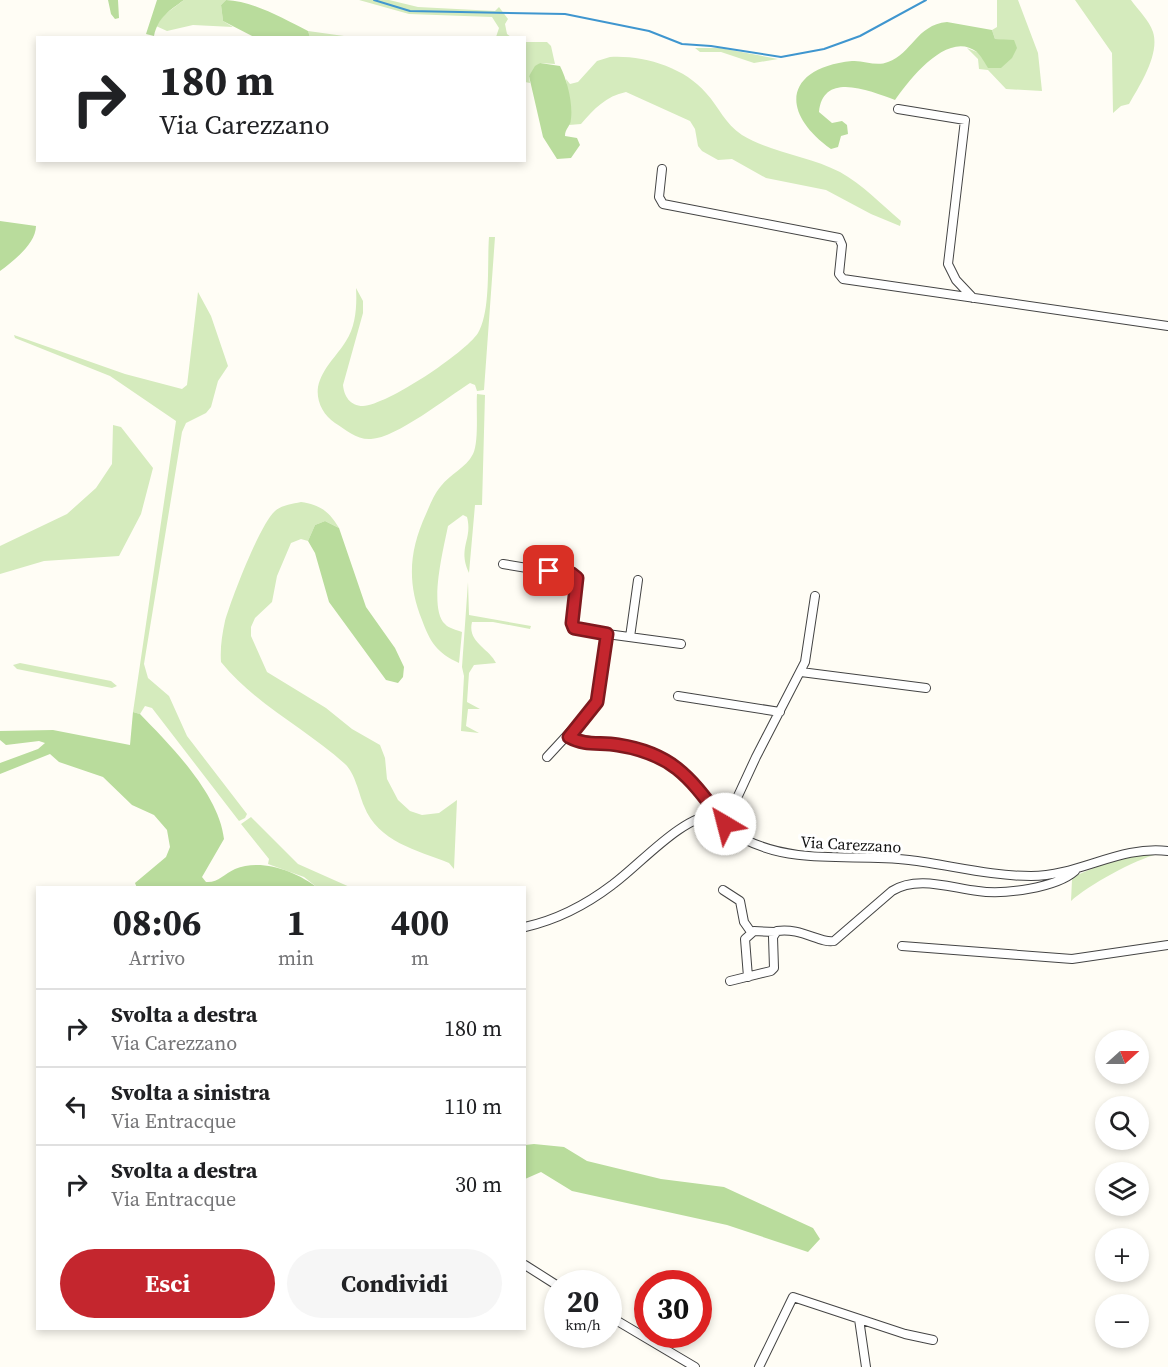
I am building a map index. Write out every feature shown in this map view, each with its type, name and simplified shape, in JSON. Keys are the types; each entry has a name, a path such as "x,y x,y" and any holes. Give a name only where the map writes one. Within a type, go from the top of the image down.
{"street":[{"path":"898,109 965,120 948,264 956,280 974,298"},
{"path":"662,168 659,197 663,204 837,236 842,243 839,272 843,279 1168,326"},
{"path":"503,564 575,576 578,581 573,627 681,644"},
{"path":"630,637 638,580"},
{"path":"725,824 756,757 801,672 808,653 814,596"},
{"path":"547,757 569,737 597,702 607,634"},
{"path":"801,672 926,688"},
{"path":"678,696 780,712"},
{"name":"Via Carezzano","path":"569,737 584,744 623,746 644,752 678,767 692,780 725,824 746,840 776,851 802,856 901,859 1010,875 1044,875 1076,870 1133,851 1168,851"},
{"path":"526,927 559,915 592,898 628,873 688,824 705,815 718,814"},
{"path":"748,977 745,939 751,932 801,931 830,942 841,938 892,891 903,885 922,884 999,892 1057,882 1076,870"},
{"path":"723,890 740,901 744,922 751,932"},
{"path":"730,981 767,973 774,968 775,932"},
{"path":"902,946 1072,959 1168,945"},
{"path":"526,1266 544,1277"},
{"path":"759,1367 793,1297 933,1340"},
{"path":"859,1319 866,1367"},
{"path":"622,1324 695,1367"}],"green space":[{"path":"108,0 118,0 119,18 115,19 111,14"},
{"path":"157,0 184,0 162,19 154,36 146,34"},
{"path":"184,0 226,0 221,5 223,21 233,27 193,25 167,31 156,26 164,15"},
{"path":"226,0 236,1 268,11 308,31 310,36 252,36 223,21 221,5"},
{"path":"359,0 389,0 418,7 495,11 499,7 508,19 505,24 510,36 496,36 499,28 492,17 409,14"},
{"path":"997,0 1018,0 1038,53 1042,91 1006,89 988,70 979,69 978,59 967,48 977,52 1003,40 995,39 992,30 997,27"},
{"path":"1075,0 1131,0 1153,32 1154,50 1143,79 1129,104 1121,106 1113,113 1112,53"},
{"path":"947,22 992,30 995,39 1014,40 1017,48 1012,58 1001,68 988,68 977,52 966,47 954,47 942,52 919,70 895,100 850,87 829,91 822,99 819,112 832,123 842,121 847,125 848,134 841,136 838,147 831,149 814,135 803,121 797,107 797,94 802,82 813,72 830,65 852,61 879,64 888,62 903,53 928,28"},
{"path":"308,31 344,36 310,36"},
{"path":"526,42 547,42 551,46 555,64 540,63 529,76 530,83 526,82"},
{"path":"695,48 720,48 778,59 754,63 721,52 700,52"},
{"path":"610,57 636,58 662,64 686,76 711,98 736,131 766,146 840,172 901,221 900,226 871,214 826,190 766,178 732,159 718,160 702,151 698,146 695,129 690,121 626,92 606,100 581,124 569,125 571,119 566,79 570,84 578,82 597,61"},
{"path":"540,63 560,66 565,78 570,98 571,121 565,136 577,138 580,145 571,158 557,159 543,137 529,76 535,66"},
{"path":"0,221 36,226 28,245 18,257 0,271"},
{"path":"489,237 495,237 484,390 477,391 475,385 470,383 408,425 382,437 366,439 356,436 331,420 319,402 318,387 330,362 352,329 356,308 356,288 363,301 363,313 343,385 348,400 358,406 363,406 389,397 425,377 458,353 478,333 487,300"},
{"path":"198,292 211,316 228,366 218,381 211,407 206,413 186,423 182,432 144,664 148,678 169,696 187,736 247,814 239,821 152,708 145,706 140,714 133,712 176,421 110,376 15,338 14,335 125,374 182,389 187,385"},
{"path":"477,394 485,395 482,505 475,505 469,573 464,557 468,525 467,517 463,515 448,526 437,591 440,616 450,628 462,632 459,663 440,651 428,635 417,606 412,567 420,528 434,496 445,482 466,463 475,449"},
{"path":"113,425 121,427 153,468 141,514 119,556 44,561 0,574 0,546 67,514 96,488 112,464"},
{"path":"301,502 323,510 332,517 339,528 325,521 315,525 308,541 301,539 291,543 277,576 272,602 255,618 251,627 251,636 267,672 380,745 385,758 387,779 398,800 410,811 422,815 439,813 457,800 454,869 449,863 400,843 379,828 370,818 354,778 345,764 265,704 221,662 225,621 254,546 275,511"},
{"path":"325,521 339,528 366,607 395,648 404,667 403,677 398,683 386,680 329,602 315,553 308,541 315,525"},
{"path":"468,582 469,615 531,626 530,629 493,622 472,622 473,635 496,663 474,665 469,673 467,702 480,709 468,709 466,726 479,733 461,731 464,676 462,667"},
{"path":"20,663 111,681 117,686 112,688 17,669 13,665"},
{"path":"133,712 140,714 179,756 213,805 224,839 202,877 206,882 218,880 235,869 256,865 278,868 299,876 315,886 136,886 135,883 166,857 170,847 167,830 154,815 132,805 103,777 59,762 50,754 0,774 0,763 38,749 45,743 39,741 6,745 0,740 0,731 53,730 130,745"},
{"path":"251,817 298,864 348,886 315,886 304,877 268,864 269,859 241,824"},
{"path":"1141,852 1158,854 1137,861 1112,874 1071,901 1072,880 1075,876 1121,856"},
{"path":"526,1145 564,1147 587,1161 661,1179 724,1187 813,1228 820,1239 808,1252 727,1225 572,1191 541,1172 526,1179"}],"waterway":[{"path":"374,0 410,11 565,14 649,31 682,44 781,57 824,49 860,36 926,0"}],"route":[{"path":"549,571 572,574 577,578 572,623 574,628 607,634 597,702 569,737 584,744 623,746 644,752 678,767 692,780 725,824"}]}
